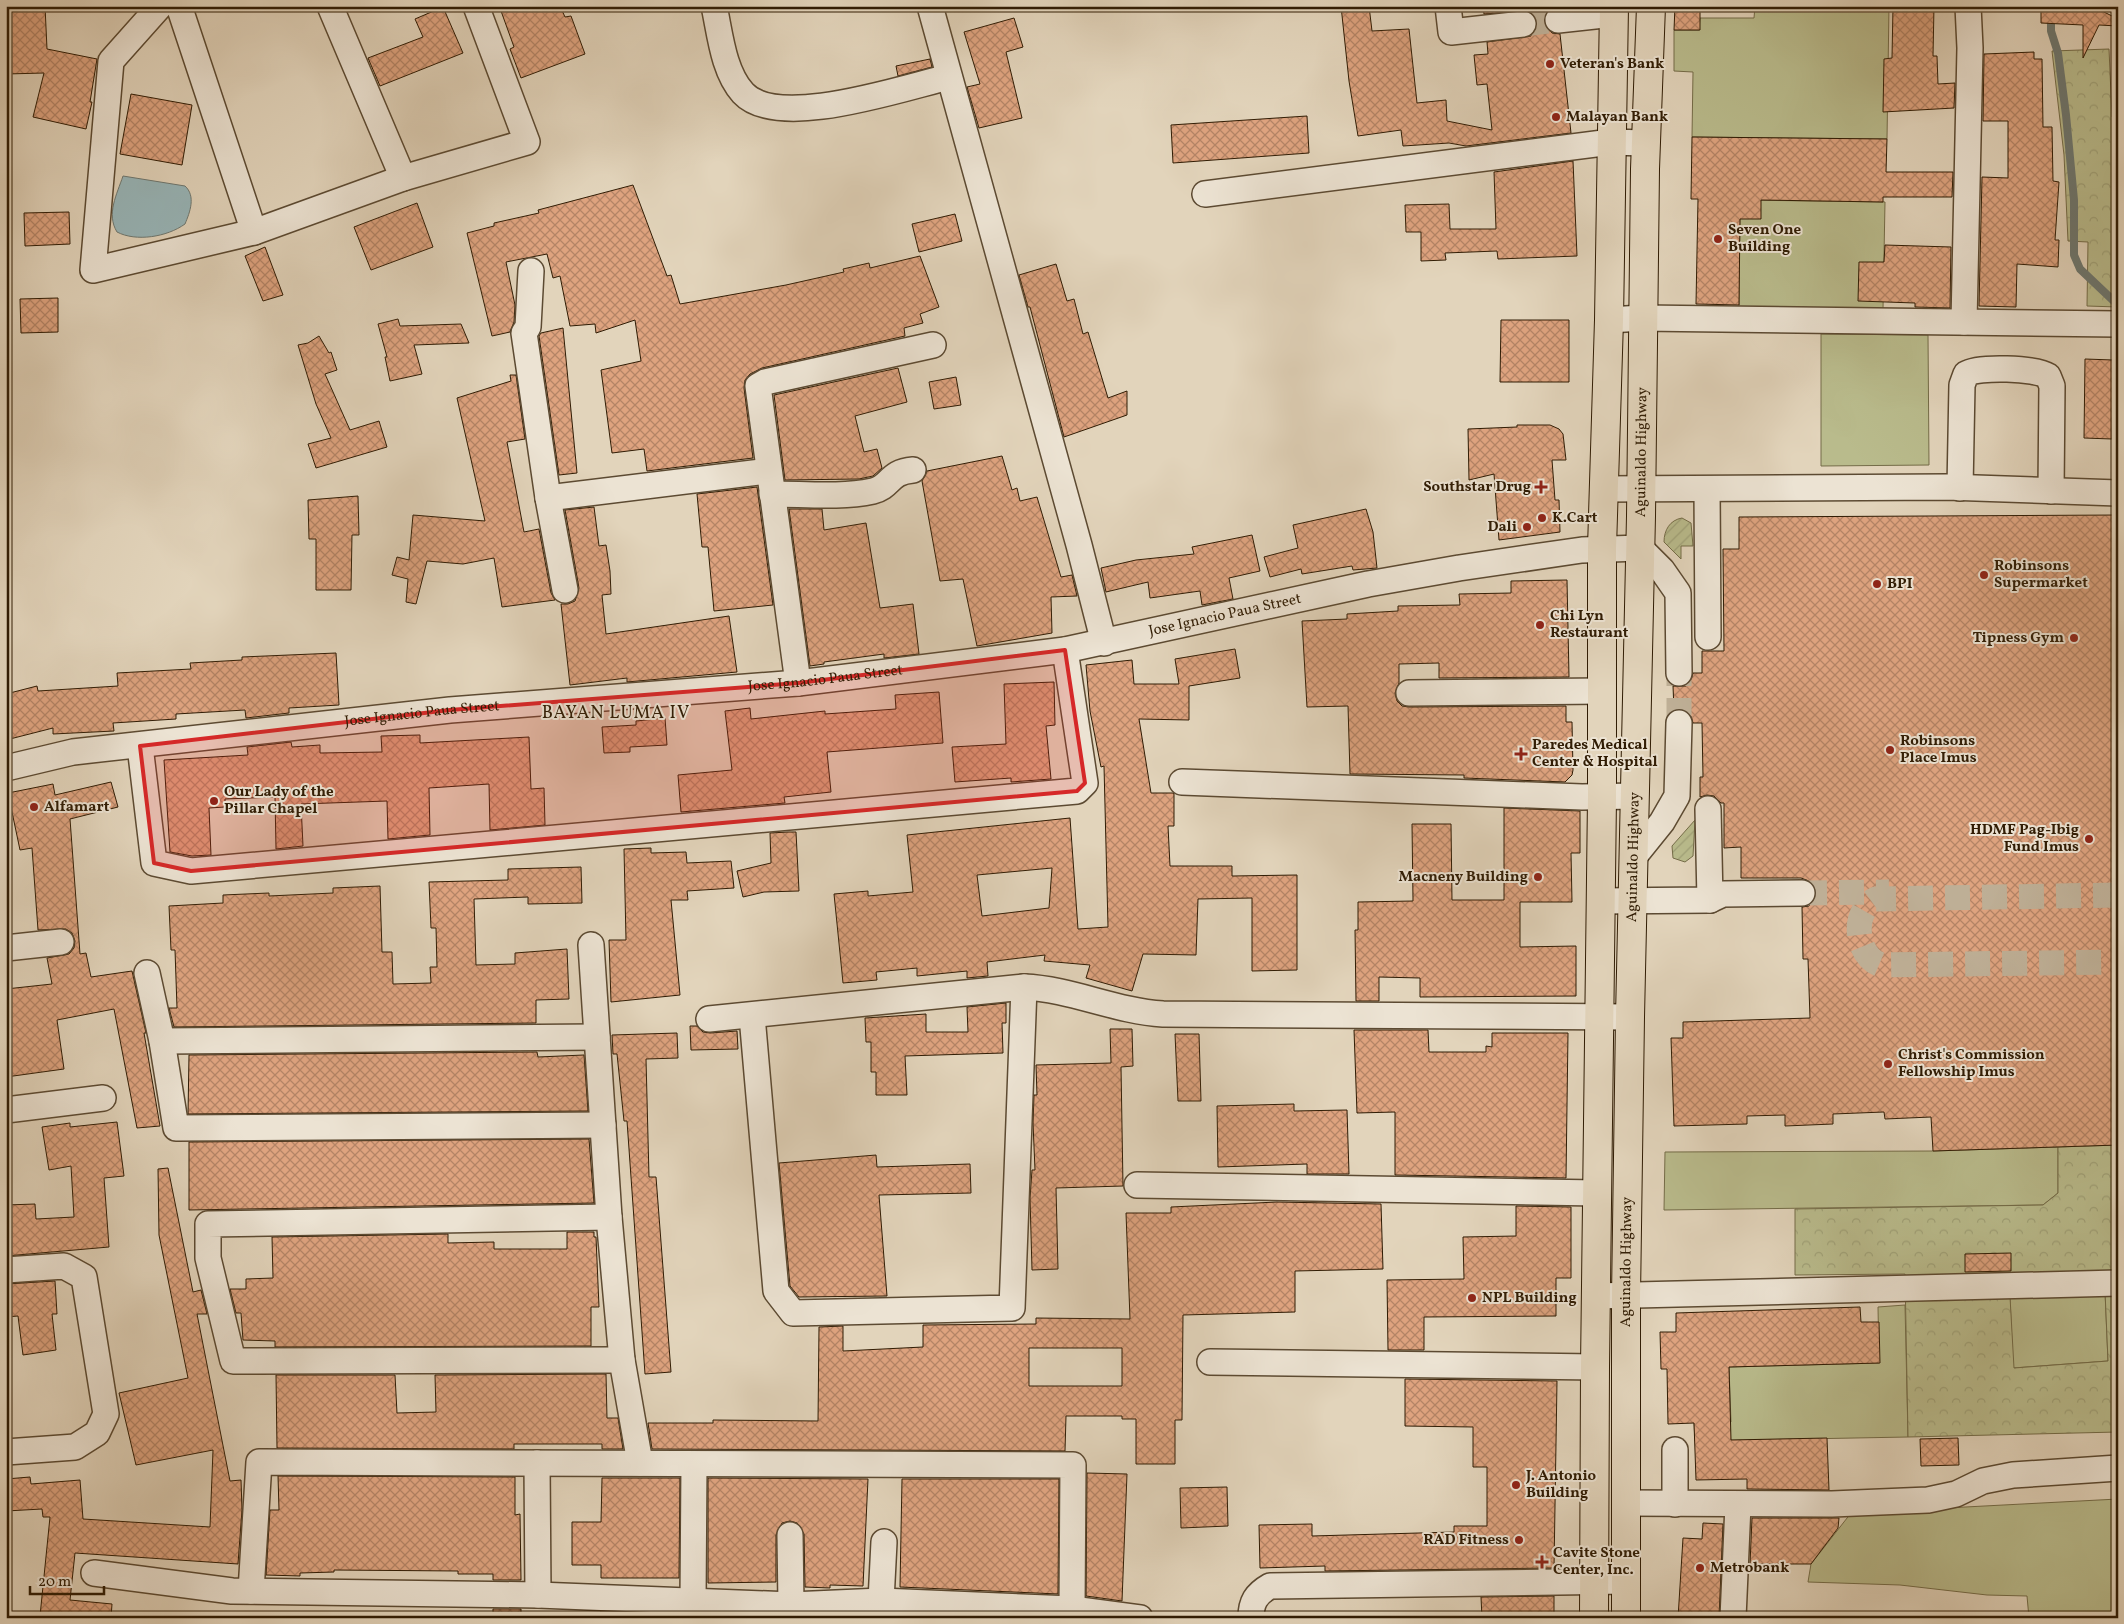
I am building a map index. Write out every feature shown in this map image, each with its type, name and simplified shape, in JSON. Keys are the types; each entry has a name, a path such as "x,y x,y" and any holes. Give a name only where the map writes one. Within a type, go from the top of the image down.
{"highway":[{"name":"Aguinaldo Highway","path":"1626,1618 1626,1297 1630,1017 1640,548 1645,143 1651,6"},
{"name":"Aguinaldo Highway","path":"1594,1618 1603,691 1602,548 1610,320 1614,10"}],"street":[{"path":"160,6 111,61 93,270 254,232 403,178 527,142 476,6"},
{"path":"179,6 254,232"},
{"path":"330,6 403,178"},
{"path":"714,6 727,59 736,83 743,93 761,104 792,108 854,101 949,76"},
{"path":"930,6 1080,545 1104,643"},
{"path":"1448,6 1451,32 1523,24"},
{"path":"1964,322 1970,48 1968,6"},
{"path":"1558,20 1614,10"},
{"path":"1205,194 1611,142 1645,143"},
{"path":"531,271 528,326 524,333 548,498 565,590"},
{"path":"1610,320 1642,318 2118,324"},
{"path":"798,683 758,386 764,382 933,345"},
{"path":"1960,488 1962,385 1966,374 1978,370 2037,370 2048,376 2052,386 2051,491"},
{"path":"548,498 770,482 837,494 867,492 881,488 894,475 913,470"},
{"path":"1603,489 1960,488 2118,493"},
{"path":"1707,489 1708,637"},
{"name":"Jose Ignacio Paua Street","path":"6,768 56,754 450,710 798,683 1065,650 1368,584 1523,558 1602,548 1640,548"},
{"path":"1640,548 1662,570 1678,593 1679,673"},
{"path":"140,746 154,863 190,871 1077,791 1085,783 1065,650"},
{"path":"1409,694 1603,691"},
{"path":"1633,858 1662,822 1676,796 1679,723"},
{"path":"1182,782 1602,797 1635,796"},
{"path":"1708,809 1710,900"},
{"path":"1600,901 1710,900 1724,907 1802,900"},
{"path":"6,948 61,942"},
{"path":"591,945 609,1216 622,1360 640,1463"},
{"path":"147,973 162,1041 176,1128 603,1124"},
{"path":"709,1019 1024,988 1040,988 1126,1010 1163,1014 1630,1017"},
{"path":"752,1016 776,1291 793,1313 1012,1308 1024,988"},
{"path":"162,1041 597,1037"},
{"path":"6,1110 103,1098"},
{"path":"1137,1185 1597,1193"},
{"path":"609,1216 208,1224 208,1258 233,1361 622,1360"},
{"path":"6,1270 64,1266 84,1277 106,1414 97,1433 75,1447 6,1452"},
{"path":"1596,1296 1626,1297 2118,1283"},
{"path":"1210,1362 1595,1367"},
{"path":"1675,1450 1675,1504"},
{"path":"251,1591 259,1462 1073,1465 1072,1609"},
{"path":"537,1462 538,1595"},
{"path":"693,1601 694,1464"},
{"path":"1626,1503 1738,1505 1862,1504 1928,1500 1956,1494 1984,1480 2013,1475 2118,1468"},
{"path":"1734,1618 1738,1505"},
{"path":"790,1535 791,1604"},
{"path":"881,1601 884,1542"},
{"path":"94,1573 232,1591 538,1595 791,1604 881,1601 1072,1609 1140,1618"},
{"path":"1251,1618 1251,1608 1257,1593 1270,1586 1627,1581"}],"highlighted area":[{"path":"1065,650 1085,783 1077,791 191,871 154,863 140,746 450,710 798,683"}],"green space":[{"path":"1755,6 1889,6 1887,139 1692,137 1693,72 1674,71 1674,30 1699,30 1700,18 1754,18"},
{"path":"2109,49 2112,117 2118,117 2118,307 2087,306 2088,242 2068,241 2064,155 2052,51"},
{"path":"1740,200 1885,202 1883,309 1739,307"},
{"path":"1821,334 1928,335 1929,465 1821,466"},
{"path":"1682,518 1691,523 1693,546 1681,546 1681,559 1664,542 1668,526"},
{"path":"1695,820 1693,856 1685,862 1673,858 1672,846"},
{"path":"2118,1145 2118,1432 1908,1437 1905,1274 1795,1275 1795,1209 2043,1205 2058,1193 2058,1147","holes":["2105,1291 2108,1361 2014,1368 2010,1297"]},
{"path":"2058,1147 2058,1193 2043,1205 1664,1210 1665,1152 1933,1151"},
{"path":"2105,1291 2108,1361 2013,1368 2010,1297"},
{"path":"1905,1305 1908,1437 1695,1441 1694,1423 1731,1422 1729,1367 1879,1363 1878,1307"},
{"path":"2118,1499 2118,1618 2029,1618 2027,1596 1987,1595 1900,1585 1808,1582 1811,1564 1851,1513"}],"water":[{"path":"123,176 185,186 191,199 185,224 169,232 151,237 133,237 117,232 112,218 112,211"}],"building":[{"path":"6,6 45,6 47,49 97,59 90,102 92,102 86,129 33,117 44,73 6,74"},
{"path":"515,6 560,6 565,17 571,16 585,54 521,78 510,49 514,47 501,11"},
{"path":"1341,6 1369,6 1372,31 1409,29 1417,103 1446,100 1447,121 1492,130 1487,84 1477,85 1474,55 1488,54 1487,42 1531,36 1536,30 1537,23 1534,15 1528,11 1484,14 1483,6 1555,6 1545,14 1544,22 1552,33 1560,34 1571,133 1466,146 1449,143 1403,146 1401,130 1358,136 1349,81"},
{"path":"1675,6 1700,6 1700,30 1674,30"},
{"path":"1893,6 1934,6 1933,56 1937,56 1938,84 1955,83 1954,108 1883,112 1884,59 1892,58"},
{"path":"2041,6 2092,6 2118,19 2118,26 2099,25 2083,58 2083,25 2041,23"},
{"path":"443,7 463,53 380,86 368,58 423,37 415,19"},
{"path":"1014,18 1023,47 1006,52 1022,118 979,128 967,87 980,84 964,32"},
{"path":"2034,52 2034,59 2042,59 2043,127 2052,127 2053,181 2059,182 2055,240 2059,240 2058,267 2017,264 2016,307 1979,306 1982,177 2008,178 2008,121 1983,121 1984,54"},
{"path":"930,59 932,67 898,76 896,66"},
{"path":"131,94 192,105 182,165 120,154"},
{"path":"1307,116 1309,153 1173,163 1171,125"},
{"path":"1692,137 1887,139 1886,172 1953,172 1952,197 1883,197 1883,202 1761,200 1761,219 1740,219 1739,305 1696,304 1698,199 1691,199"},
{"path":"1573,161 1577,256 1498,259 1497,251 1445,253 1446,260 1421,261 1421,232 1406,232 1405,205 1449,204 1450,229 1496,229 1494,172"},
{"path":"633,185 667,276 671,275 680,304 786,285 844,272 843,269 869,263 870,268 920,256 939,307 920,314 923,323 904,328 905,336 762,368 750,374 745,380 744,388 753,458 647,471 644,449 612,453 601,370 641,361 635,320 596,333 595,324 570,326 560,276 553,278 547,254 506,262 515,305 514,322 510,332 492,336 467,233 494,226 494,223 539,213 538,210"},
{"path":"417,203 433,247 371,270 354,227"},
{"path":"69,212 70,244 25,246 24,213"},
{"path":"955,214 962,241 919,252 912,224"},
{"path":"1885,245 1951,247 1950,308 1915,307 1915,303 1858,301 1859,262 1884,262"},
{"path":"265,247 283,295 263,301 245,256"},
{"path":"1056,264 1067,301 1074,299 1083,334 1088,332 1108,398 1127,391 1127,415 1064,437 1030,307 1028,307 1019,275"},
{"path":"58,298 58,332 21,333 20,299"},
{"path":"398,319 400,326 461,324 469,343 414,345 422,374 390,381 385,357 387,357 378,324"},
{"path":"1501,320 1569,320 1569,382 1500,382"},
{"path":"563,328 577,473 559,475 539,336 541,333"},
{"path":"319,336 329,353 331,352 337,370 325,374 350,430 379,421 387,447 316,468 308,444 331,438 316,404 298,345 308,343"},
{"path":"2085,359 2113,360 2112,439 2084,438"},
{"path":"898,368 907,402 855,416 864,452 877,449 882,468 873,476 859,479 785,480 774,395"},
{"path":"510,375 516,375 525,439 507,442 524,532 539,529 551,593 555,600 502,607 494,558 463,564 427,561 416,604 406,602 408,579 392,575 397,557 409,560 413,515 485,521 457,398 511,381"},
{"path":"956,377 961,405 934,409 929,382"},
{"path":"1517,425 1550,425 1559,429 1563,434 1566,460 1552,460 1555,500 1559,500 1560,532 1499,540 1494,474 1469,480 1468,429 1517,427"},
{"path":"1002,456 1012,490 1017,488 1020,501 1037,497 1061,577 1072,575 1077,596 1051,597 1052,633 977,646 963,579 940,581 922,481 927,471"},
{"path":"757,487 773,605 714,611 708,547 702,547 697,494"},
{"path":"358,496 359,535 352,535 351,590 316,590 316,539 309,539 308,500"},
{"path":"594,507 599,546 606,545 610,571 611,594 602,595 606,634 729,616 737,672 627,682 627,678 570,685 561,604 575,601 579,588 565,510"},
{"path":"789,509 822,509 824,530 866,523 880,608 913,604 919,654 884,658 884,654 824,662 824,664 810,666"},
{"path":"1366,509 1373,532 1377,568 1353,570 1352,566 1302,574 1301,569 1270,577 1264,557 1298,548 1293,525"},
{"name":"Robinsons Place Imus","path":"2118,515 2118,1145 1933,1151 1931,1117 1885,1119 1884,1112 1833,1114 1833,1124 1785,1126 1785,1115 1747,1116 1747,1124 1674,1126 1671,1038 1683,1038 1683,1022 1810,1018 1808,959 1803,959 1802,907 1809,906 1814,900 1815,886 1801,878 1741,878 1741,847 1724,848 1724,803 1721,803 1714,796 1700,797 1700,777 1703,777 1702,723 1693,723 1691,716 1686,711 1674,710 1673,686 1686,686 1691,680 1693,673 1702,673 1702,651 1724,651 1723,549 1739,549 1739,517"},
{"path":"1252,535 1260,571 1229,578 1233,599 1202,605 1200,591 1150,598 1148,582 1106,592 1101,568 1136,560 1194,554 1192,547"},
{"path":"1567,580 1569,677 1439,678 1439,663 1399,664 1399,683 1395,693 1397,701 1402,706 1409,707 1566,706 1566,722 1572,722 1573,770 1572,775 1565,782 1464,778 1464,775 1350,774 1348,706 1307,707 1302,621 1347,619 1347,614 1398,611 1398,606 1460,605 1459,594 1511,593 1511,581"},
{"path":"1235,649 1240,678 1189,686 1189,720 1139,719 1151,793 1174,793 1174,826 1168,826 1170,866 1232,866 1232,876 1297,875 1297,970 1252,971 1252,898 1198,899 1196,955 1143,954 1132,991 1086,978 1090,965 1044,961 1045,955 987,962 988,976 967,978 967,971 917,976 917,968 876,972 877,980 843,983 834,894 868,891 868,896 913,892 907,835 1070,818 1078,929 1108,927 1104,766 1101,767 1090,711 1086,665 1132,660 1134,684 1179,684 1175,659","holes":["1052,868 1049,908 982,916 977,875"]},
{"path":"336,653 339,705 289,708 289,713 246,718 245,710 176,714 176,719 113,723 114,731 53,734 53,728 6,740 6,694 37,686 38,691 118,686 117,673 191,669 190,663 242,660 242,657"},
{"path":"1054,682 1055,725 1046,726 1051,779 1011,782 1011,778 955,782 952,747 1006,744 1004,684"},
{"path":"939,692 943,743 827,752 831,792 784,797 785,803 681,812 678,775 732,770 725,711 750,708 751,719 825,711 825,714 896,709 895,695"},
{"path":"665,718 667,745 630,747 630,752 604,753 602,727 636,725 636,721"},
{"path":"420,735 420,743 529,737 531,789 544,788 545,825 490,830 489,784 429,788 430,835 388,839 387,801 301,804 303,846 276,849 275,797 225,799 225,807 209,808 211,855 192,856 170,852 164,760 248,755 247,747 291,742 292,747 320,745 320,753 382,752 381,736"},
{"path":"111,782 118,807 70,819 80,954 86,953 91,977 132,971 146,1033 144,1033 160,1126 137,1128 114,1009 57,1020 64,1069 6,1077 6,989 52,984 47,958 69,954 74,948 75,941 72,933 66,929 38,930 32,848 20,850 8,793 53,784 55,795"},
{"path":"1504,808 1580,811 1580,853 1571,853 1572,902 1520,902 1520,947 1576,946 1576,996 1420,997 1420,978 1379,977 1379,1001 1356,1001 1355,930 1358,930 1358,902 1413,901 1412,824 1451,824 1452,900 1504,900"},
{"path":"796,832 799,891 764,892 743,897 737,871 771,863 770,833"},
{"path":"651,848 651,853 686,852 687,863 731,861 734,888 687,891 688,900 671,900 680,995 611,1002 609,940 626,940 624,849"},
{"path":"581,867 582,903 528,904 528,897 474,899 476,965 515,964 515,953 567,949 569,999 536,1000 536,1023 174,1027 169,1008 177,1008 175,950 171,950 169,906 223,903 223,895 269,893 269,896 333,893 333,888 380,886 382,952 392,952 393,984 431,983 430,967 437,967 436,928 431,928 429,882 508,880 508,869"},
{"path":"1006,1003 1006,1023 1002,1023 1003,1053 905,1056 907,1095 876,1095 876,1072 871,1072 871,1042 866,1042 865,1018 926,1014 926,1032 968,1032 967,1007"},
{"path":"690,1026 697,1026 703,1032 710,1033 737,1031 738,1049 691,1050"},
{"path":"1110,1029 1132,1029 1133,1066 1121,1067 1123,1186 1056,1188 1058,1269 1032,1270 1030,1198 1032,1170 1035,1170 1033,1123 1034,1095 1037,1095 1036,1065 1111,1063"},
{"path":"1354,1030 1428,1030 1429,1052 1486,1052 1486,1046 1492,1047 1492,1033 1568,1033 1566,1178 1395,1175 1395,1112 1357,1113"},
{"path":"677,1033 678,1058 646,1059 649,1177 656,1177 671,1372 645,1374 627,1121 624,1121 617,1054 613,1054 612,1035"},
{"path":"1175,1034 1199,1034 1201,1101 1178,1101"},
{"path":"537,1052 538,1057 584,1055 588,1111 188,1114 189,1055"},
{"path":"1294,1104 1294,1111 1347,1110 1349,1174 1307,1174 1307,1164 1218,1167 1217,1106"},
{"path":"117,1122 124,1176 104,1178 109,1247 6,1256 6,1205 35,1204 36,1219 74,1217 71,1166 49,1170 42,1127 70,1123 70,1127"},
{"path":"589,1139 594,1203 189,1210 189,1142"},
{"path":"876,1155 877,1167 970,1164 971,1193 879,1195 887,1296 799,1297 790,1286 779,1163"},
{"path":"168,1168 193,1292 201,1290 207,1314 197,1314 230,1481 241,1480 242,1510 238,1564 75,1553 70,1600 112,1604 111,1618 40,1616 50,1517 43,1517 42,1509 6,1511 6,1479 30,1477 31,1484 80,1480 83,1519 210,1527 213,1450 136,1465 119,1393 188,1378 159,1235 158,1169"},
{"path":"1277,1202 1381,1204 1383,1269 1295,1271 1295,1312 1183,1315 1182,1420 1175,1420 1175,1464 1136,1464 1136,1419 1122,1419 1122,1416 1066,1416 1065,1451 652,1449 648,1423 713,1423 713,1420 818,1421 819,1327 843,1326 843,1351 923,1347 923,1325 1036,1324 1036,1318 1130,1319 1126,1213 1171,1213 1171,1207","holes":["1029,1348 1122,1348 1122,1386 1029,1386"]},
{"path":"1516,1206 1571,1207 1571,1278 1556,1278 1556,1316 1424,1317 1424,1350 1388,1350 1387,1280 1464,1279 1463,1237 1516,1236"},
{"path":"567,1232 594,1232 594,1237 596,1237 599,1307 591,1307 591,1346 275,1347 275,1341 243,1340 241,1313 236,1313 230,1289 246,1289 246,1279 273,1278 272,1237 448,1234 448,1243 494,1242 494,1249 567,1249"},
{"path":"2011,1253 2011,1271 1965,1272 1965,1254"},
{"path":"55,1281 57,1314 52,1314 56,1350 23,1355 18,1316 6,1317 6,1284"},
{"path":"1860,1307 1861,1322 1879,1322 1880,1363 1729,1367 1731,1440 1827,1438 1829,1490 1747,1489 1747,1479 1696,1480 1694,1423 1668,1424 1667,1369 1661,1369 1660,1332 1676,1332 1676,1313"},
{"path":"606,1374 607,1418 618,1418 623,1449 602,1449 602,1444 514,1444 514,1449 277,1448 276,1375 395,1375 397,1413 436,1412 435,1375"},
{"path":"1405,1379 1557,1381 1554,1568 1325,1571 1325,1566 1260,1568 1259,1525 1312,1524 1312,1536 1454,1532 1454,1526 1487,1526 1487,1467 1473,1467 1473,1427 1405,1426"},
{"path":"1958,1438 1959,1465 1921,1466 1920,1439"},
{"path":"1087,1473 1127,1474 1122,1601 1086,1596"},
{"path":"278,1476 515,1477 515,1515 520,1514 521,1580 493,1580 493,1574 458,1574 458,1571 334,1570 334,1572 300,1573 300,1576 266,1575 270,1510 279,1510"},
{"path":"602,1478 680,1478 679,1578 601,1578 601,1565 572,1565 572,1522 601,1522"},
{"path":"708,1478 868,1479 863,1586 830,1585 830,1588 805,1587 804,1534 797,1523 790,1521 782,1523 776,1535 776,1582 708,1583"},
{"path":"902,1479 1059,1479 1058,1594 900,1587"},
{"path":"1227,1487 1228,1526 1181,1528 1180,1488"},
{"path":"1752,1518 1839,1518 1838,1528 1811,1564 1750,1564"},
{"name":"Metrobank","path":"1703,1523 1723,1524 1719,1618 1678,1618 1683,1538 1702,1539"},
{"path":"1554,1596 1554,1618 1482,1618 1481,1597"},
{"path":"493,1609 521,1609 521,1618 493,1618"},
{"path":"600,1612 644,1614 650,1618 600,1618"}],"waterway":[{"path":"2051,14 2051,31 2058,53 2066,115 2074,200 2074,255 2080,269 2118,305"}],"tunnel":[{"path":"1523,24 1558,20"},
{"path":"1679,673 1679,723"},
{"path":"1802,893 1889,892"},
{"path":"2118,895 1876,899 1868,905 1863,913 1859,933 1866,953 1872,960 1881,965 2118,962"}],"place":[{"name":"Veteran's Bank","path":"1550,64"},
{"name":"Malayan Bank","path":"1556,117"},
{"name":"Seven One Building","path":"1718,239"},
{"name":"Southstar Drug","path":"1541,487"},
{"name":"K.Cart","path":"1542,518"},
{"name":"Dali","path":"1527,527"},
{"name":"Robinsons Supermarket","path":"1984,575"},
{"name":"BPI","path":"1877,584"},
{"name":"Chi Lyn Restaurant","path":"1540,625"},
{"name":"Tipness Gym","path":"2074,638"},
{"name":"Robinsons Place Imus","path":"1890,750"},
{"name":"Paredes Medical Center & Hospital","path":"1521,754"},
{"name":"Our Lady of the Pillar Chapel","path":"214,801"},
{"name":"Alfamart","path":"34,807"},
{"name":"HDMF Pag-Ibig Fund Imus","path":"2089,839"},
{"name":"Macneny Building","path":"1538,877"},
{"name":"Christ's Commission Fellowship Imus","path":"1888,1064"},
{"name":"NPL Building","path":"1472,1298"},
{"name":"J. Antonio Building","path":"1516,1485"},
{"name":"RAD Fitness","path":"1519,1540"},
{"name":"Cavite Stone Center, Inc.","path":"1542,1562"},
{"name":"Metrobank","path":"1700,1568"}],"district":[{"name":"BAYAN LUMA IV","path":"616,713"}]}
